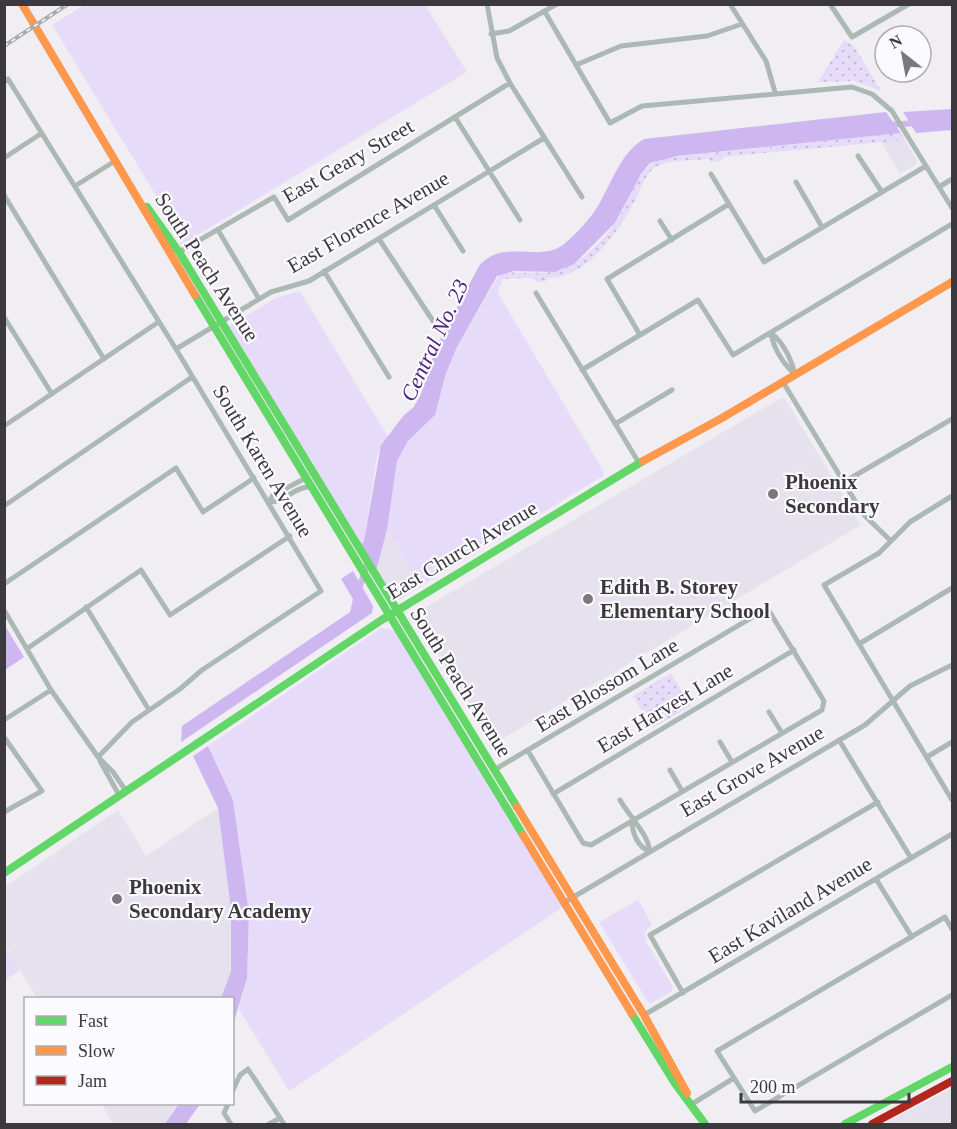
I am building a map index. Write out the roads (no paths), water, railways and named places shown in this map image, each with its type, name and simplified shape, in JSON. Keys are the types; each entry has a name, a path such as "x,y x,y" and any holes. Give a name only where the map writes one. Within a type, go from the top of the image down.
{"street":[{"name":"South Peach Avenue","path":"22,4 115,161 372,571 435,690 644,1015 680,1077 692,1104"},
{"path":"487,4 496,58 582,197"},
{"path":"491,34 509,31 557,4"},
{"path":"730,4 770,69 775,92"},
{"path":"830,4 852,37 909,4"},
{"path":"545,12 610,123 642,106 840,86 872,94 881,99 897,117 952,208"},
{"path":"576,65 621,46 707,36 742,24"},
{"name":"South Karen Avenue","path":"4,82 8,79 42,133 290,536 321,591 202,670 149,710"},
{"name":"East Geary Street","path":"179,252 274,197 288,220 510,83"},
{"path":"455,117 520,220"},
{"path":"4,158 42,133"},
{"name":"East Florence Avenue","path":"176,349 271,292 297,286 324,271 544,138"},
{"path":"858,156 882,192"},
{"name":"South Peach Avenue","path":"115,161 179,252 304,480 477,741 674,1082 705,1125"},
{"path":"75,186 115,161"},
{"path":"711,174 764,262 926,166"},
{"path":"939,187 952,179"},
{"path":"795,182 822,227"},
{"path":"4,195 104,359"},
{"path":"640,335 607,279 729,204"},
{"path":"434,205 463,251"},
{"path":"660,221 672,240"},
{"path":"582,370 698,300 733,355 952,224"},
{"path":"218,230 259,299"},
{"path":"379,239 435,324"},
{"path":"324,271 389,377"},
{"name":"East Church Avenue","path":"4,873 393,613 639,463 783,382 952,282"},
{"path":"536,293 639,463"},
{"path":"4,317 52,394"},
{"path":"4,426 157,322"},
{"path":"771,333 772,341 788,368 795,375"},
{"path":"4,506 192,377"},
{"path":"783,382 863,513 891,541"},
{"path":"615,424 672,390"},
{"path":"844,482 952,419"},
{"path":"4,584 176,468 203,512 254,478"},
{"path":"309,487 300,488 277,502 269,502 273,495 304,480 315,484 335,516 344,525"},
{"path":"952,496 910,522 879,553 824,585 952,800"},
{"path":"28,648 141,570 170,615 290,536"},
{"path":"859,644 952,588"},
{"path":"528,751 587,845 782,733 824,706 794,650 759,603"},
{"path":"86,607 149,710 132,722 98,757"},
{"path":"4,610 51,690 123,793"},
{"name":"East Blossom Lane","path":"494,770 766,611"},
{"name":"East Harvest Lane","path":"553,794 794,650"},
{"name":"East Grove Avenue","path":"568,900 865,725 910,686 952,665"},
{"path":"4,720 51,690"},
{"path":"435,690 469,739 477,741"},
{"path":"769,712 782,733"},
{"path":"4,737 42,791 4,812"},
{"path":"839,740 911,858"},
{"path":"720,742 732,762"},
{"path":"927,757 952,742"},
{"path":"670,771 682,791"},
{"path":"620,800 650,845 649,851 643,849 632,831 632,821"},
{"path":"683,993 650,935 878,802"},
{"name":"East Kaviland Avenue","path":"644,1015 952,834"},
{"path":"638,840 640,836 645,837"},
{"path":"876,879 912,937"},
{"path":"952,929 945,917 717,1051 755,1111 952,995"},
{"path":"845,1125 952,1067"},
{"path":"234,1088 240,1075 248,1069 284,1125"},
{"path":"692,1104 734,1078"},
{"path":"872,1125 952,1081"},
{"path":"228,1105 224,1113 231,1125"},
{"path":"269,1125 280,1118"}],"waterway":[{"name":"Central No. 23","path":"887,125 916,123"},
{"name":"Central No. 23","path":"359,590 368,560"}],"railway":[{"path":"4,46 68,4"}],"place":[{"name":"Phoenix Secondary","path":"773,494"},
{"name":"Edith B. Storey Elementary School","path":"588,599"},
{"name":"Phoenix Secondary Academy","path":"117,899"}]}
